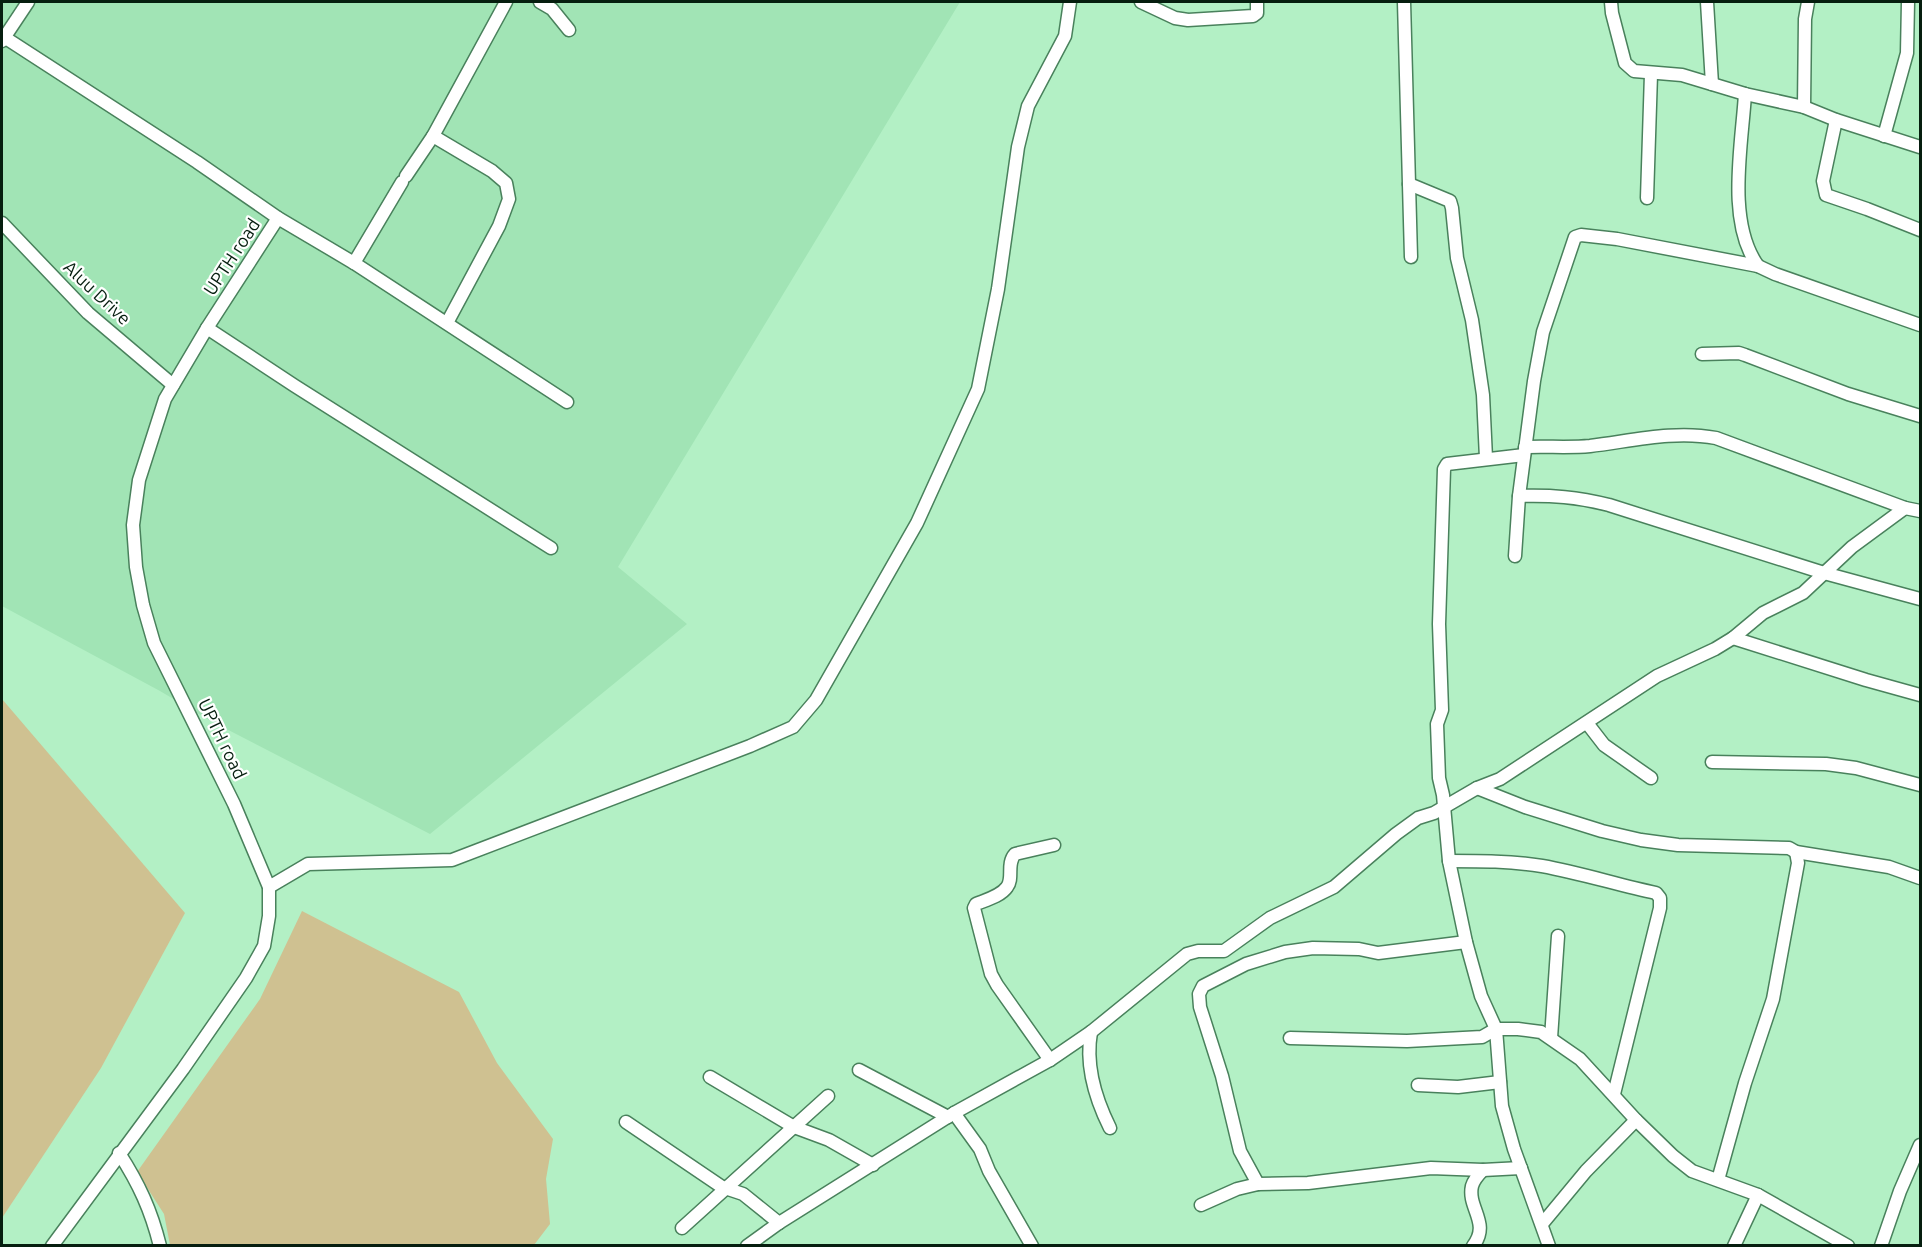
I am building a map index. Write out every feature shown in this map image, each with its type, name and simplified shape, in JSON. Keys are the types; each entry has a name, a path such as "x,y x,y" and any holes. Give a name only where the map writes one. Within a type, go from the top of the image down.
{"street":[{"path":"28,2 3,39 567,402"},
{"path":"354,263 404,179 433,136 506,2"},
{"path":"540,2 552,9 569,30"},
{"path":"269,887 308,864 452,860 750,746 793,727 816,700 917,523 978,389 998,289 1018,147 1028,106 1065,36 1070,2"},
{"path":"1141,2 1175,18 1198,20 1253,16 1257,13 1257,2"},
{"path":"1404,2 1411,257"},
{"path":"1611,2 1625,63 1634,71 1682,75 1745,94 1804,107 1836,120 1920,147"},
{"path":"1707,2 1712,84"},
{"path":"1804,107 1805,27 1808,2"},
{"path":"1884,136 1907,53 1908,2"},
{"path":"1647,198 1651,74"},
{"path":"1745,94 1739,189 1741,219 1750,255 1758,266"},
{"path":"1836,120 1823,181 1826,195 1920,230"},
{"path":"433,136 492,171 506,183 509,199 499,226 447,324"},
{"path":"1409,184 1450,201 1452,208 1457,258 1472,320 1483,395 1486,458"},
{"name":"UPTH road","path":"52,1245 183,1069 246,978 264,946 269,916 269,887 234,804 154,643 143,605 136,567 133,525 139,480 165,399 207,328 278,218"},
{"name":"Aluu Drive","path":"2,223 88,313 173,385"},
{"path":"1515,556 1530,401 1543,333 1575,237 1581,235 1617,239 1758,266 1920,325"},
{"path":"207,328 551,548"},
{"path":"1702,354 1739,353 1848,394 1920,416"},
{"path":"1549,1245 1521,1168 1502,1106 1496,1029 1481,996 1466,942 1449,861 1439,778 1437,724 1442,710 1439,624 1444,469 1447,464 1524,451 1588,446 1649,437 1704,436 1716,438 1905,508 1920,511"},
{"path":"1519,496 1576,497 1609,505 1824,573 1920,599"},
{"path":"747,1245 951,1115 1050,1060 1091,1032 1187,954 1198,951 1224,951 1270,918 1334,887 1418,818 1434,813 1477,788 1500,779 1658,676 1733,638 1762,613 1803,593 1852,547 1905,508"},
{"path":"1733,638 1920,695"},
{"path":"1587,723 1604,746 1651,778"},
{"path":"1712,762 1826,764 1856,768 1920,785"},
{"path":"1477,788 1526,807 1602,831 1641,840 1678,845 1790,848 1796,852 1888,867 1920,878"},
{"path":"1050,1060 998,986 992,974 974,908 976,903 1006,889 1009,885 1010,861 1015,854 1054,845"},
{"path":"1718,1180 1745,1083 1773,999 1798,863 1796,852"},
{"path":"1449,861 1503,861 1542,866 1656,893 1660,898 1660,908 1614,1094"},
{"path":"1551,1038 1558,936"},
{"path":"1258,1184 1240,1151 1200,1007 1198,994 1203,986 1246,964 1285,952 1313,948 1359,949 1378,953 1466,942"},
{"path":"1290,1038 1407,1041 1482,1037 1496,1029 1541,1032 1580,1059 1636,1120 1692,1171 1758,1195 1848,1245"},
{"path":"1091,1032 1088,1047 1095,1091 1110,1128"},
{"path":"859,1070 951,1115 982,1153 989,1171 1032,1245"},
{"path":"710,1077 794,1127 829,1140 873,1165"},
{"path":"1418,1085 1458,1087 1500,1082"},
{"path":"682,1228 828,1096"},
{"path":"1542,1224 1586,1171 1636,1120"},
{"path":"626,1122 722,1187 743,1194 779,1223"},
{"path":"1881,1245 1900,1191 1920,1145"},
{"path":"119,1153 137,1182 153,1217 160,1245"},
{"path":"1201,1205 1237,1189 1258,1184 1308,1183 1431,1168 1483,1170 1521,1168"},
{"path":"1473,1245 1481,1230 1471,1187 1483,1170"},
{"path":"1734,1245 1758,1195"},
{"path":"58,1245 70,1220"}],"shaded area":[{"path":"2,2 960,2 618,567 687,624 430,834 209,720 2,606"},
{"path":"2,699 185,913 101,1068 2,1218"},
{"path":"302,911 459,992 497,1063 553,1139 546,1179 550,1224 534,1245 170,1245 164,1214 137,1172 260,999"}]}
